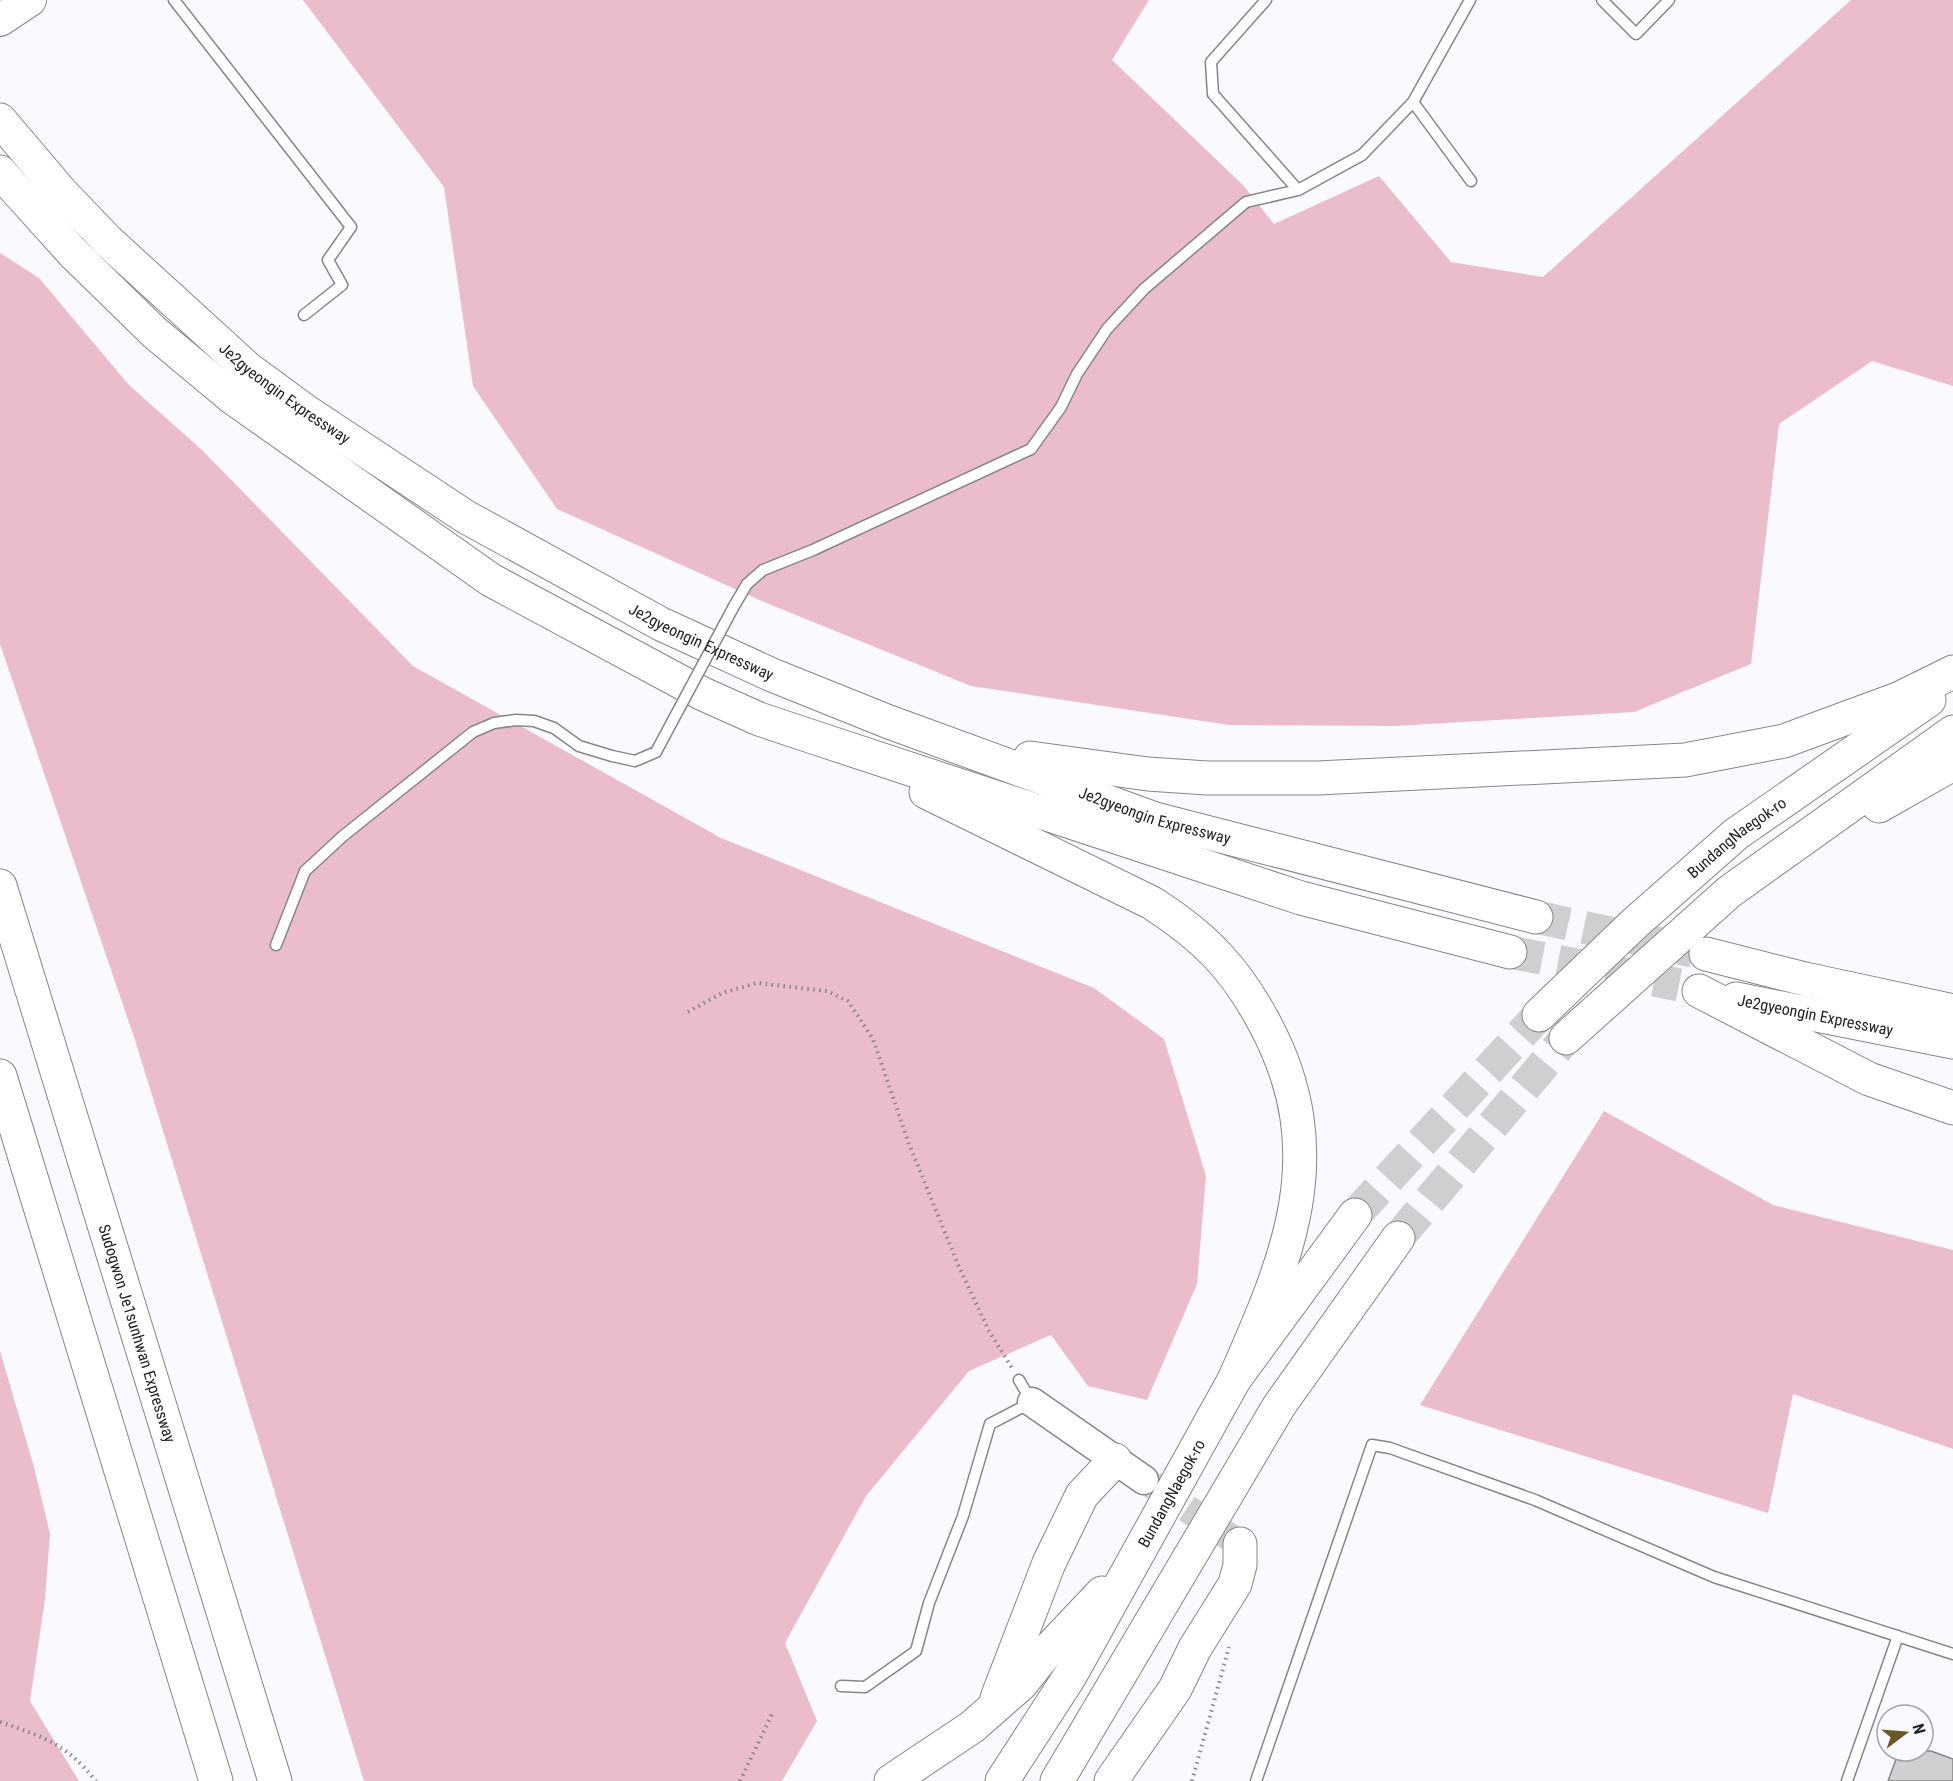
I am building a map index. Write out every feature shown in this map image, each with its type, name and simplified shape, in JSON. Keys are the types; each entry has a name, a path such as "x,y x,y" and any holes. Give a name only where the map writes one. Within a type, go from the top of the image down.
{"highway":[{"name":"Je2gyeongin Expressway","path":"0,120 61,192 108,241 247,368 308,412 466,517 652,619 721,653 889,722 1155,819 1536,917"},
{"name":"Je2gyeongin Expressway","path":"0,172 74,254 155,333 233,398 491,580 703,694 759,719 1301,898 1510,952"},
{"path":"889,722 1029,758 1148,774 1208,778 1318,778 1623,765 1685,760 1784,741 1898,699 1953,672"},
{"name":"BundangNaegok-ro","path":"1539,1015 1635,923 1736,834 1953,684"},
{"path":"1566,1038 1729,892 1953,732"},
{"path":"819,739 1152,903 1209,944 1235,974 1277,1046 1297,1112 1302,1147 1293,1226 1283,1262 1234,1380"},
{"path":"1729,892 1953,764"},
{"name":"Sudogwon Je1sunhwan Expressway","path":"0,886 275,1781"},
{"name":"Je2gyeongin Expressway","path":"1706,954 1805,979 1948,1009"},
{"name":"Je2gyeongin Expressway","path":"1953,1042 1689,988 1869,1079 1953,1108"},
{"path":"0,1076 216,1781"},
{"name":"BundangNaegok-ro","path":"1002,1781 1070,1676 1234,1380 1355,1215"},
{"path":"1057,1781 1280,1406 1398,1238"},
{"path":"992,1709 1049,1563 1082,1496 1115,1460"},
{"path":"1111,1781 1175,1689 1196,1648 1235,1584 1240,1565 1240,1544"},
{"path":"891,1781 928,1758 1021,1684 1049,1649 1135,1560"}],"main road":[{"path":"0,20 30,0"}],"street":[{"path":"1026,1391 1144,1480"}],"lane":[{"path":"174,0 351,227 328,260 342,285 304,315"},
{"path":"1266,0 1211,62 1213,93 1298,190"},
{"path":"276,945 305,871 343,836 473,732 494,723 516,720 534,721 554,728 579,746 612,756 635,761 656,752 734,606 747,585 763,570 813,550 1031,449 1061,408 1077,374 1107,329 1144,289 1246,202 1298,190 1362,155 1413,102 1458,27 1470,0"},
{"path":"1602,0 1636,34 1669,0"},
{"path":"1413,102 1471,181"},
{"path":"841,1686 865,1687 916,1651 929,1603 963,1516 990,1424 1026,1391"},
{"path":"1256,1781 1372,1445 1390,1448 1535,1500 1714,1576 1953,1654"},
{"path":"1847,1781 1898,1636"}],"path":[{"path":"688,1012 722,993 757,983 827,991 848,1001 873,1039 909,1144 959,1267 989,1331 1026,1391"},
{"path":"1192,1781 1229,1640"},
{"path":"740,1781 773,1712"},
{"path":"0,1722 57,1743 83,1765 96,1781"}],"shaded area":[{"path":"303,0 1149,0 1112,60 1243,185 1274,224 1379,176 1451,262 1543,277 1851,0 1953,0 1953,386 1872,361 1779,424 1751,664 1634,712 1394,726 1229,725 971,686 764,602 557,509 473,386 444,187"},
{"path":"0,253 39,278 129,385 203,451 413,666 721,838 1094,988 1164,1039 1206,1176 1197,1284 1147,1400 1088,1386 1051,1335 969,1371 866,1496 785,1643 817,1721 782,1781 364,1781 135,1040 0,644"},
{"path":"1604,1111 1773,1205 1953,1250 1953,1449 1793,1394 1768,1513 1420,1405"},
{"path":"0,1351 34,1467 50,1534 45,1599 30,1701 79,1781 0,1781"}],"building":[{"path":"1935,1752 1953,1759 1953,1781 1888,1781 1895,1763 1935,1763"}],"tunnel":[{"path":"1536,917 1693,951"},
{"path":"1510,952 1679,985"},
{"path":"1355,1215 1539,1015"},
{"path":"1398,1238 1566,1038"},
{"path":"1152,1485 1240,1544"}]}
